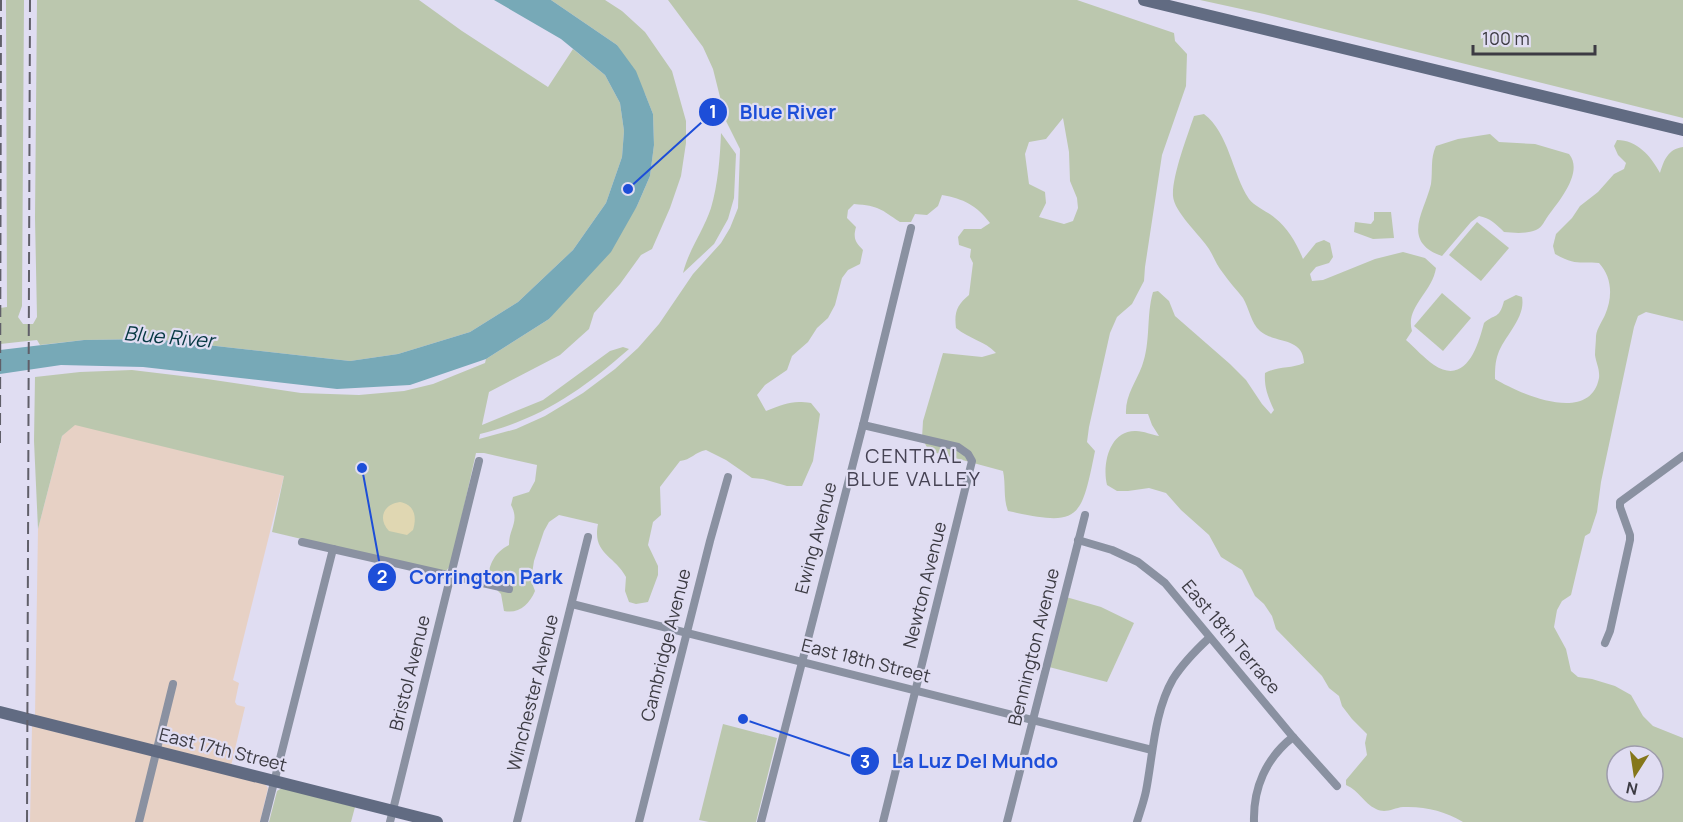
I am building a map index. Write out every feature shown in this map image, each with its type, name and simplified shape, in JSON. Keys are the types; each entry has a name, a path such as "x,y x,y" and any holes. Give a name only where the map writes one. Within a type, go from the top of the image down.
{"main road":[{"path":"1144,0 1683,130"},
{"name":"East 17th Street","path":"0,712 274,781 391,816 437,822"}],"street":[{"name":"Ewing Avenue","path":"761,822 911,228"},
{"name":"Newton Avenue","path":"863,425 958,447 968,454 972,461 883,822"},
{"path":"1605,643 1610,631 1630,540 1620,502 1683,456"},
{"name":"Bristol Avenue","path":"391,816 479,461"},
{"name":"Cambridge Avenue","path":"639,822 728,477"},
{"name":"Bennington Avenue","path":"1007,822 1085,515"},
{"name":"Winchester Avenue","path":"517,822 588,537"},
{"name":"East 18th Terrace","path":"1078,540 1113,550 1138,562 1165,583 1209,638 1337,786"},
{"path":"302,542 509,590"},
{"path":"264,822 333,549"},
{"name":"East 18th Street","path":"572,604 1152,750"},
{"path":"1137,822 1146,793 1152,750 1162,706 1172,682 1187,658 1209,638"},
{"path":"139,822 173,684"},
{"path":"1254,822 1256,795 1265,768 1281,746 1293,737"}],"shaded area":[{"path":"75,424 284,476 233,680 239,683 235,702 245,707 231,766 35,716 38,529 62,436"},
{"path":"32,726 265,784 268,788 260,822 30,822"}],"green space":[{"path":"6,0 24,0 22,306 18,317 23,324 33,324 37,317 35,218 37,0 419,0 548,87 573,49 605,75 620,103 624,131 622,157 606,203 573,250 518,302 470,332 398,354 350,361 153,339 84,340 40,345 37,340 0,344 0,308 7,307"},
{"path":"551,0 605,0 622,11 645,32 672,71 686,121 686,143 681,176 670,208 652,249 641,255 620,284 594,313 589,329 560,355 489,392 482,425 543,400 610,351 623,347 629,349 560,401 522,420 480,434 479,439 516,429 545,416 583,393 615,369 659,324 693,274 721,243 730,228 738,208 740,149 726,121 713,69 703,47 668,0 1077,0 1174,33 1175,41 1187,54 1186,86 1162,155 1144,281 1132,304 1117,317 1110,333 1087,442 1095,451 1086,492 1073,513 1050,518 1008,511 1003,471 929,451 922,438 923,421 943,353 982,357 996,353 956,328 955,322 957,309 969,295 973,263 970,257 971,249 959,245 958,237 964,229 981,229 990,223 969,204 942,195 938,206 927,215 915,214 911,222 900,222 875,207 854,204 848,210 847,218 856,227 855,240 863,250 860,264 848,270 842,278 835,305 828,318 817,328 808,342 792,356 787,370 765,385 757,395 766,411 788,403 804,402 811,403 820,414 813,461 802,486 787,486 752,478 726,460 706,450 680,461 660,487 661,515 653,522 648,545 658,566 658,575 648,602 636,604 629,602 625,591 626,577 605,554 598,542 598,524 559,515 549,522 544,531 534,561 531,580 535,591 533,596 519,610 504,611 501,594 487,580 488,574 496,555 509,545 514,521 511,505 513,497 529,492 535,481 537,465 484,453 476,453 451,565 446,571 441,572 272,532 284,476 75,425 62,436 38,529 34,441 35,377 132,370 301,393 359,395 404,391 433,384 485,363 486,359 549,319 637,206 650,176 654,145 653,114 645,94 617,45","holes":["1063,118 1069,152 1070,181 1077,198 1078,208 1073,221 1064,224 1039,217 1046,203 1045,192 1029,184 1025,154 1029,142 1046,139"]},
{"path":"1200,0 1683,0 1683,118 1264,14"},
{"path":"1204,114 1225,142 1249,199 1284,227 1295,242 1303,259 1316,243 1324,240 1330,243 1333,257 1329,263 1316,267 1310,274 1312,281 1323,280 1375,259 1403,252 1425,258 1436,268 1434,277 1415,307 1411,322 1412,331 1406,340 1430,362 1445,370 1454,371 1462,367 1474,352 1484,323 1498,314 1504,301 1516,295 1522,297 1518,320 1498,354 1495,379 1537,398 1569,403 1582,400 1593,392 1599,378 1595,355 1596,336 1608,308 1610,288 1607,274 1599,263 1573,262 1555,254 1553,246 1556,234 1580,206 1598,192 1614,174 1624,169 1626,163 1618,155 1614,146 1617,140 1631,143 1643,150 1660,173 1670,153 1683,147 1683,321 1646,312 1638,316 1601,482 1597,512 1590,533 1585,536 1571,595 1562,601 1557,610 1554,627 1566,649 1571,671 1578,677 1615,686 1631,695 1643,716 1653,726 1683,738 1683,822 1463,822 1427,808 1403,807 1383,811 1376,809 1346,785 1346,780 1367,755 1365,743 1367,734 1352,719 1342,706 1339,696 1329,688 1322,676 1276,629 1272,616 1255,596 1242,570 1221,557 1209,535 1166,493 1149,488 1117,491 1107,485 1107,459 1119,436 1136,431 1159,436 1148,414 1126,414 1129,395 1145,357 1153,292 1158,291 1169,301 1175,316 1246,380 1271,414 1274,410 1267,392 1265,373 1304,363 1299,348 1294,344 1266,335 1257,328 1243,298 1221,270 1209,249 1182,216 1173,196 1180,156 1194,116"},
{"path":"721,133 736,154 734,198 728,219 714,244 683,273 711,208 718,171"},
{"path":"1490,134 1499,142 1535,144 1569,154 1574,169 1572,178 1563,195 1538,229 1525,233 1504,232 1490,220 1479,216 1442,256 1429,250 1418,234 1418,224 1431,184 1434,151 1436,146 1458,139"},
{"path":"1374,212 1391,212 1394,238 1373,239 1354,232 1355,222 1371,224 1374,220"},
{"path":"1477,222 1509,248 1481,281 1449,255"},
{"path":"1442,293 1471,318 1443,351 1414,326"},
{"path":"1066,597 1101,607 1134,623 1107,682 1049,667"},
{"path":"723,724 777,738 756,822 699,820"},
{"path":"282,788 355,807 351,822 269,822 277,791"}],"sand":[{"path":"400,502 409,506 415,516 413,530 407,535 389,531 383,521 386,509"}],"water":[{"name":"Blue River","path":"494,0 551,0 617,45 636,71 653,114 654,145 650,176 637,206 611,252 549,319 486,359 410,385 337,389 143,367 61,365 0,374 0,350 84,340 153,339 350,361 398,354 470,332 518,302 573,250 606,203 622,157 624,131 620,103 605,75 561,39"}],"railway":[{"path":"0,443 1,0"},
{"path":"27,822 30,0"}],"place":[{"name":"Blue River","path":"628,189"},
{"name":"Corrington Park","path":"362,468"},
{"name":"La Luz Del Mundo","path":"743,719"}],"district":[{"name":"CENTRAL BLUE VALLEY","path":"914,468"}]}
